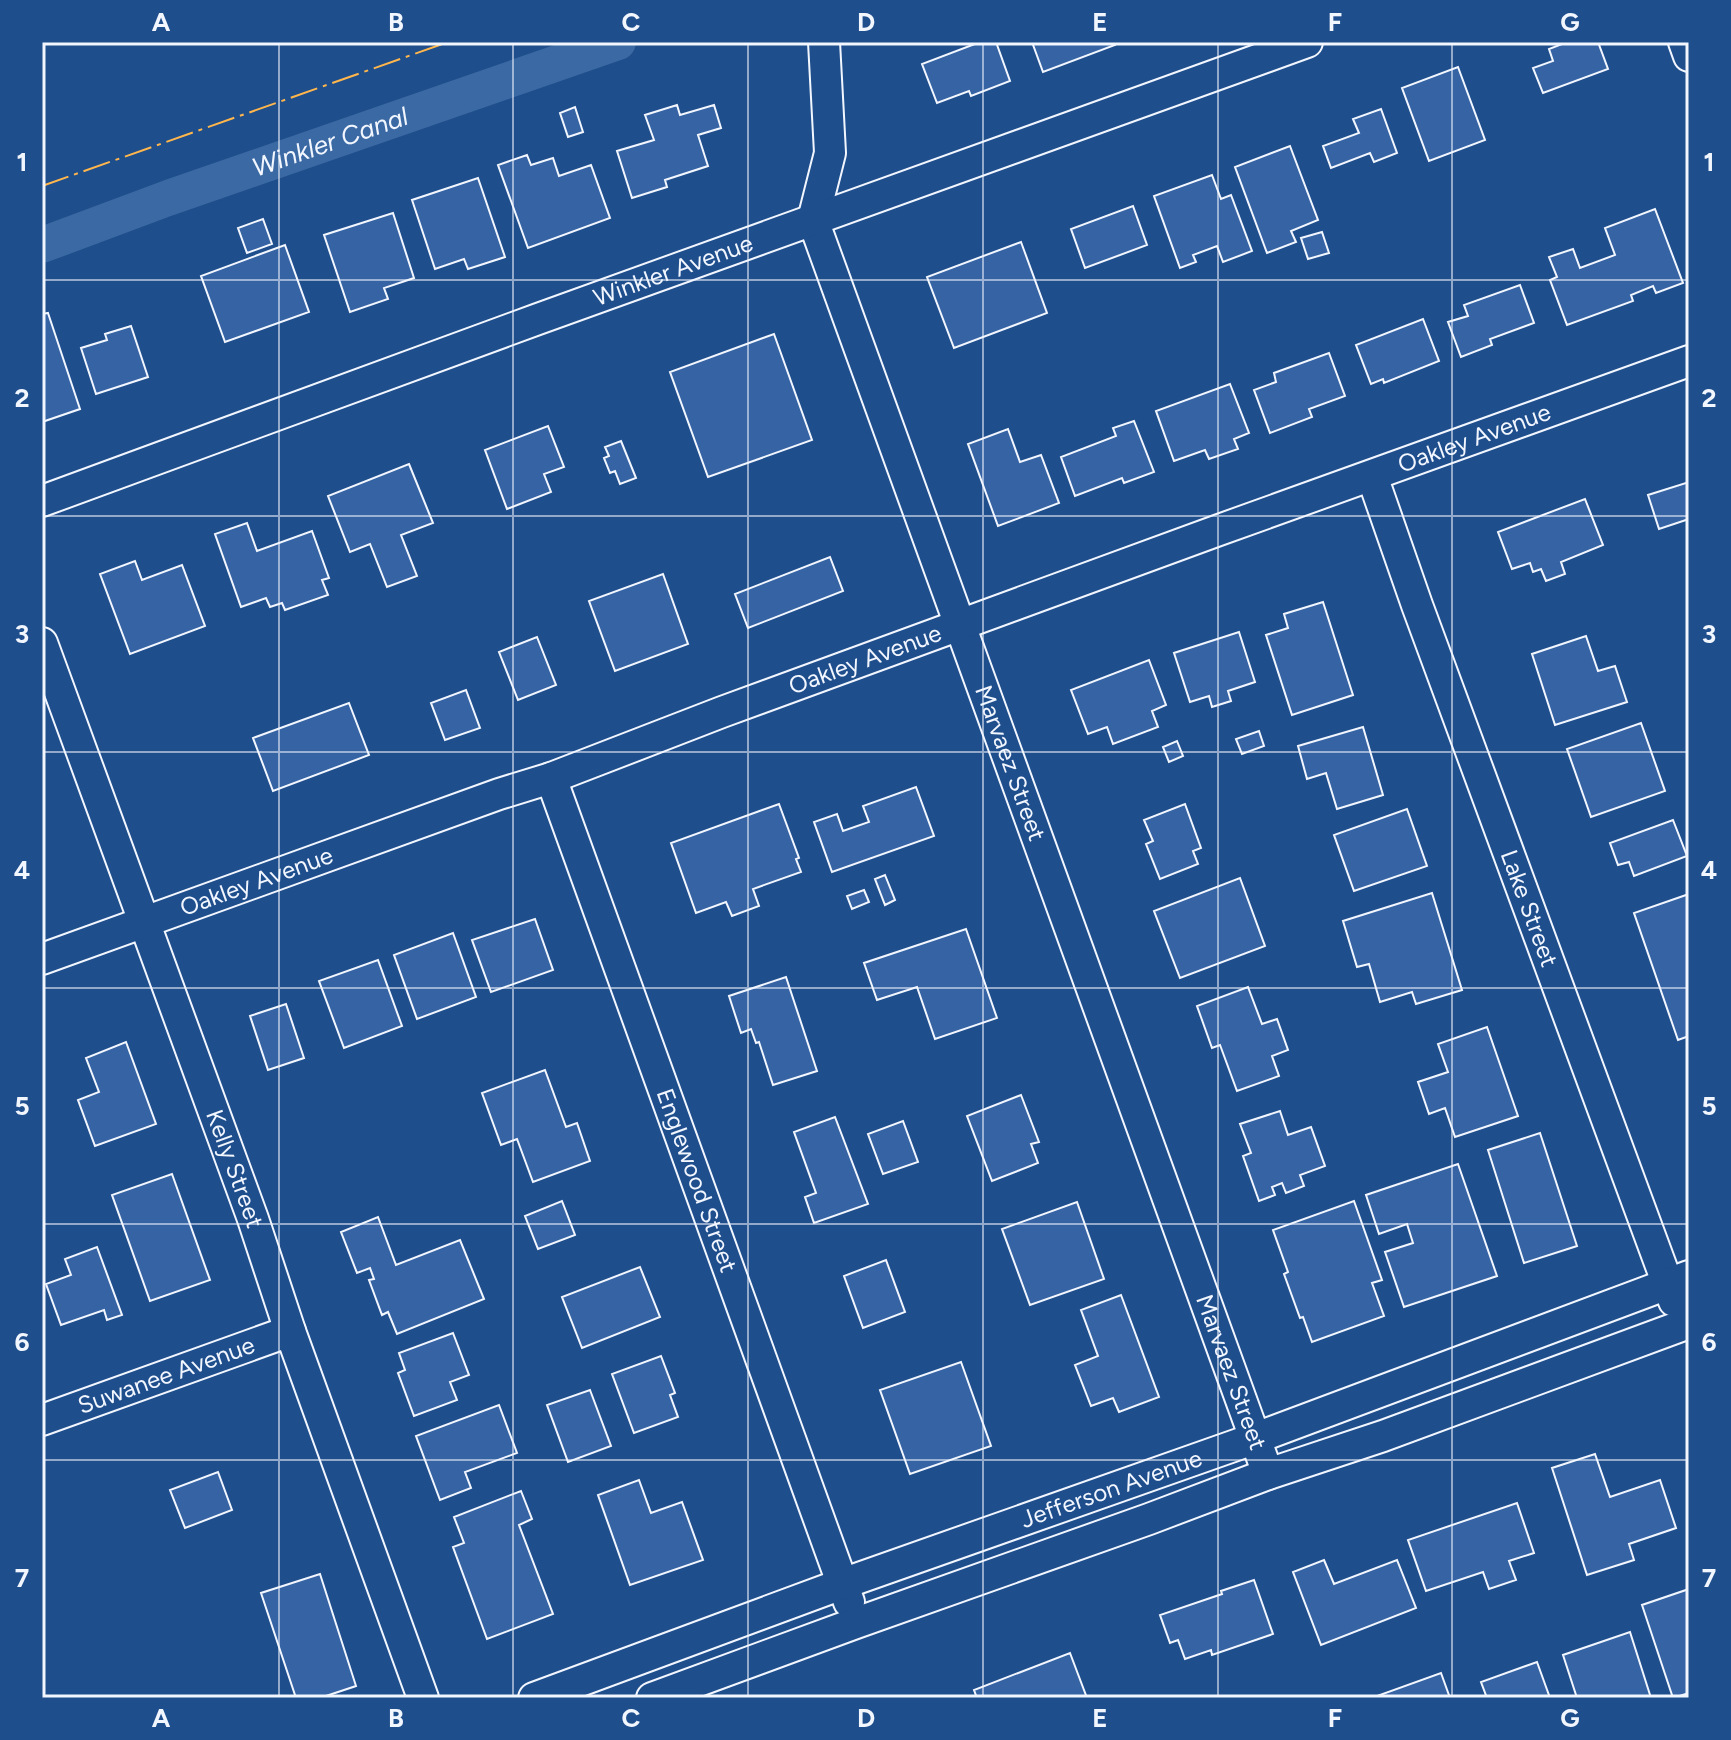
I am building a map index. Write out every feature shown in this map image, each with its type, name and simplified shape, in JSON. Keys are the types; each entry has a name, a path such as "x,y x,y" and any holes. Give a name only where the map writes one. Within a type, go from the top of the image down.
{"street":[{"path":"813,220 830,153 824,42"},
{"name":"Winkler Avenue","path":"42,501 1307,42"},
{"path":"1684,42 1689,56"},
{"name":"Marvaez Street","path":"813,220 1268,1474"},
{"name":"Oakley Avenue","path":"42,959 551,778 959,625 1689,361"},
{"name":"Lake Street","path":"1372,476 1417,605 1678,1280 1687,1330"},
{"name":"Kelly Street","path":"42,643 253,1219 290,1331 423,1698"},
{"name":"Englewood Street","path":"551,778 856,1623"},
{"name":"Jefferson Avenue","path":"534,1698 842,1584 1256,1438 1678,1280"},
{"name":"Jefferson Avenue","path":"652,1698 722,1686 856,1623 1268,1474 1687,1330"},
{"name":"Suwanee Avenue","path":"42,1420 290,1331"},
{"path":"705,1635 722,1686"}],"building":[{"path":"980,42 996,42 1010,81 971,96 969,91 937,103 922,64"},
{"path":"1032,42 1114,42 1115,45 1043,72"},
{"path":"1567,42 1598,42 1608,69 1543,93 1533,68 1553,61 1549,49"},
{"path":"1458,67 1485,140 1429,161 1402,88"},
{"path":"677,105 680,115 714,105 721,128 698,135 708,166 665,180 667,187 632,198 617,151 654,140 645,115"},
{"path":"575,107 583,132 568,137 560,113"},
{"path":"1381,109 1397,153 1374,162 1370,153 1331,168 1323,146 1359,133 1353,119"},
{"path":"1290,146 1318,220 1291,231 1296,242 1267,253 1235,167"},
{"path":"527,155 531,165 553,158 559,176 591,165 610,218 528,248 498,165"},
{"path":"1212,175 1221,199 1231,195 1252,251 1223,262 1217,246 1193,255 1196,262 1180,268 1154,196"},
{"path":"478,178 505,257 468,269 464,259 435,269 412,200"},
{"path":"1133,206 1147,245 1085,268 1071,229"},
{"path":"1655,209 1683,283 1656,293 1653,286 1631,295 1633,301 1567,325 1550,280 1557,277 1549,257 1573,249 1580,268 1615,255 1605,228"},
{"path":"393,213 414,278 384,288 388,299 350,312 324,235"},
{"path":"263,219 272,244 247,253 238,228"},
{"path":"1322,232 1329,253 1308,259 1301,238"},
{"path":"1021,242 1047,313 954,348 927,277"},
{"path":"285,245 309,312 225,342 201,276"},
{"path":"1520,285 1534,323 1490,339 1492,345 1461,357 1448,322 1468,316 1464,305"},
{"path":"48,313 80,409 42,422 42,314"},
{"path":"1423,319 1439,361 1384,383 1383,379 1371,384 1356,345"},
{"path":"131,326 148,377 96,394 81,348 107,340 105,334"},
{"path":"774,334 812,440 708,477 670,372"},
{"path":"1329,353 1345,396 1309,409 1312,417 1270,433 1254,390 1276,382 1274,373"},
{"path":"1230,384 1249,433 1234,439 1238,449 1209,459 1205,450 1174,461 1156,411"},
{"path":"1134,421 1154,472 1124,483 1122,478 1075,496 1061,457 1116,436 1113,428"},
{"path":"548,426 564,467 544,474 551,492 507,509 485,450"},
{"path":"1008,429 1020,462 1041,455 1059,503 998,526 968,444"},
{"path":"621,441 636,478 620,484 615,471 610,473 604,458 609,456 605,447"},
{"path":"409,464 433,523 401,535 417,576 387,587 370,544 350,552 328,496"},
{"path":"1689,482 1689,519 1659,529 1648,495"},
{"path":"1585,499 1603,545 1561,562 1565,574 1546,581 1541,569 1533,572 1530,563 1512,569 1498,532"},
{"path":"247,523 257,551 312,531 329,578 322,580 328,595 285,610 282,603 270,607 266,598 241,607 215,534"},
{"path":"830,557 843,591 748,628 735,594"},
{"path":"135,561 142,580 182,565 205,626 130,654 100,574"},
{"path":"663,574 688,644 615,671 589,601"},
{"path":"1323,602 1353,695 1292,715 1266,635 1288,628 1284,614"},
{"path":"1239,632 1255,682 1228,691 1231,701 1212,707 1209,696 1190,702 1174,653"},
{"path":"1586,636 1598,671 1615,666 1627,702 1555,725 1532,654"},
{"path":"537,637 556,685 518,700 499,652"},
{"path":"1149,660 1166,705 1152,711 1158,727 1113,744 1107,727 1088,734 1071,690"},
{"path":"466,690 480,728 445,740 431,703"},
{"path":"349,703 369,755 273,791 253,738"},
{"path":"1641,723 1665,791 1591,817 1567,749"},
{"path":"1363,727 1383,795 1337,809 1326,773 1307,779 1298,746"},
{"path":"1259,731 1264,746 1242,754 1236,739"},
{"path":"1177,741 1183,756 1169,762 1163,747"},
{"path":"916,787 934,836 832,872 814,822 837,814 843,831 869,822 863,806"},
{"path":"779,804 799,858 796,859 801,872 753,889 759,906 732,916 726,902 696,913 671,843"},
{"path":"1185,804 1201,848 1193,851 1198,864 1160,879 1146,844 1153,841 1144,820"},
{"path":"1407,809 1427,866 1354,891 1334,835"},
{"path":"1673,820 1687,856 1634,876 1629,862 1618,865 1610,843"},
{"path":"885,875 895,900 885,905 875,879"},
{"path":"1240,878 1265,946 1180,978 1154,911"},
{"path":"864,890 869,902 852,909 847,896"},
{"path":"1432,893 1462,990 1416,1004 1412,992 1380,1002 1369,964 1357,967 1343,921"},
{"path":"1689,894 1689,1036 1678,1040 1634,913"},
{"path":"535,919 553,970 491,992 472,940"},
{"path":"966,929 997,1018 935,1039 917,987 877,1000 864,963"},
{"path":"453,933 476,997 417,1019 394,955"},
{"path":"378,960 402,1026 344,1048 319,981"},
{"path":"786,977 817,1071 773,1085 759,1042 756,1043 751,1029 741,1033 729,996"},
{"path":"1248,987 1262,1024 1277,1019 1288,1050 1272,1056 1279,1076 1237,1091 1220,1045 1212,1048 1197,1006"},
{"path":"286,1004 304,1058 268,1070 250,1016"},
{"path":"1487,1027 1518,1116 1455,1137 1445,1108 1429,1114 1418,1082 1448,1072 1438,1044"},
{"path":"126,1042 156,1124 95,1146 78,1100 99,1092 86,1058"},
{"path":"545,1070 566,1127 577,1123 590,1161 533,1182 517,1139 501,1145 482,1093"},
{"path":"1021,1095 1039,1142 1031,1144 1038,1163 992,1181 967,1116"},
{"path":"1280,1111 1288,1135 1311,1127 1325,1166 1300,1175 1304,1186 1286,1193 1282,1183 1272,1187 1275,1195 1259,1201 1243,1156 1251,1153 1240,1124"},
{"path":"835,1117 868,1204 814,1223 805,1197 816,1193 794,1132"},
{"path":"903,1121 918,1162 883,1174 868,1134"},
{"path":"1540,1133 1577,1246 1524,1263 1488,1150"},
{"path":"1458,1164 1497,1276 1404,1307 1385,1252 1413,1243 1407,1224 1379,1234 1366,1195"},
{"path":"172,1174 210,1280 150,1301 112,1195"},
{"path":"562,1201 575,1235 538,1249 525,1216"},
{"path":"1354,1201 1382,1280 1372,1283 1384,1316 1312,1342 1284,1274 1288,1272 1273,1230"},
{"path":"1077,1202 1104,1279 1030,1305 1002,1229"},
{"path":"378,1217 396,1265 460,1240 484,1299 397,1334 388,1312 382,1315 369,1280 374,1279 370,1268 357,1273 341,1232"},
{"path":"97,1247 122,1315 107,1320 104,1310 61,1325 46,1284 71,1275 65,1259"},
{"path":"886,1260 905,1312 863,1328 844,1276"},
{"path":"640,1267 660,1317 582,1348 562,1297"},
{"path":"1121,1295 1159,1397 1119,1412 1113,1398 1091,1406 1075,1365 1098,1356 1081,1310"},
{"path":"453,1333 469,1375 450,1382 457,1400 414,1416 398,1373 405,1370 399,1353"},
{"path":"661,1356 675,1393 670,1395 678,1417 634,1433 612,1374"},
{"path":"961,1362 991,1446 910,1474 880,1390"},
{"path":"590,1390 611,1446 568,1462 547,1405"},
{"path":"499,1405 517,1453 465,1472 471,1488 440,1500 416,1436"},
{"path":"1595,1454 1610,1497 1660,1480 1676,1528 1629,1544 1634,1560 1587,1575 1552,1468"},
{"path":"218,1472 232,1510 185,1528 170,1490"},
{"path":"639,1480 651,1513 682,1502 703,1560 630,1585 598,1495"},
{"path":"521,1491 532,1519 519,1525 553,1614 487,1639 453,1547 464,1543 454,1517"},
{"path":"1517,1503 1534,1553 1509,1561 1516,1580 1489,1589 1483,1572 1426,1591 1408,1540"},
{"path":"1324,1560 1334,1584 1397,1560 1416,1608 1321,1645 1293,1572"},
{"path":"320,1574 356,1686 320,1698 296,1698 261,1593"},
{"path":"1254,1580 1273,1634 1212,1655 1211,1650 1185,1659 1178,1640 1170,1643 1160,1615"},
{"path":"1689,1589 1689,1693 1673,1698 1642,1605"},
{"path":"1630,1632 1651,1698 1577,1698 1563,1655"},
{"path":"1070,1653 1087,1698 977,1698 974,1690"},
{"path":"1537,1662 1550,1698 1487,1698 1481,1682"},
{"path":"1441,1673 1450,1698 1377,1696"}],"waterway":[{"name":"Winkler Canal","path":"42,245 168,198 618,42"}],"power":[{"path":"42,186 448,42"}]}
